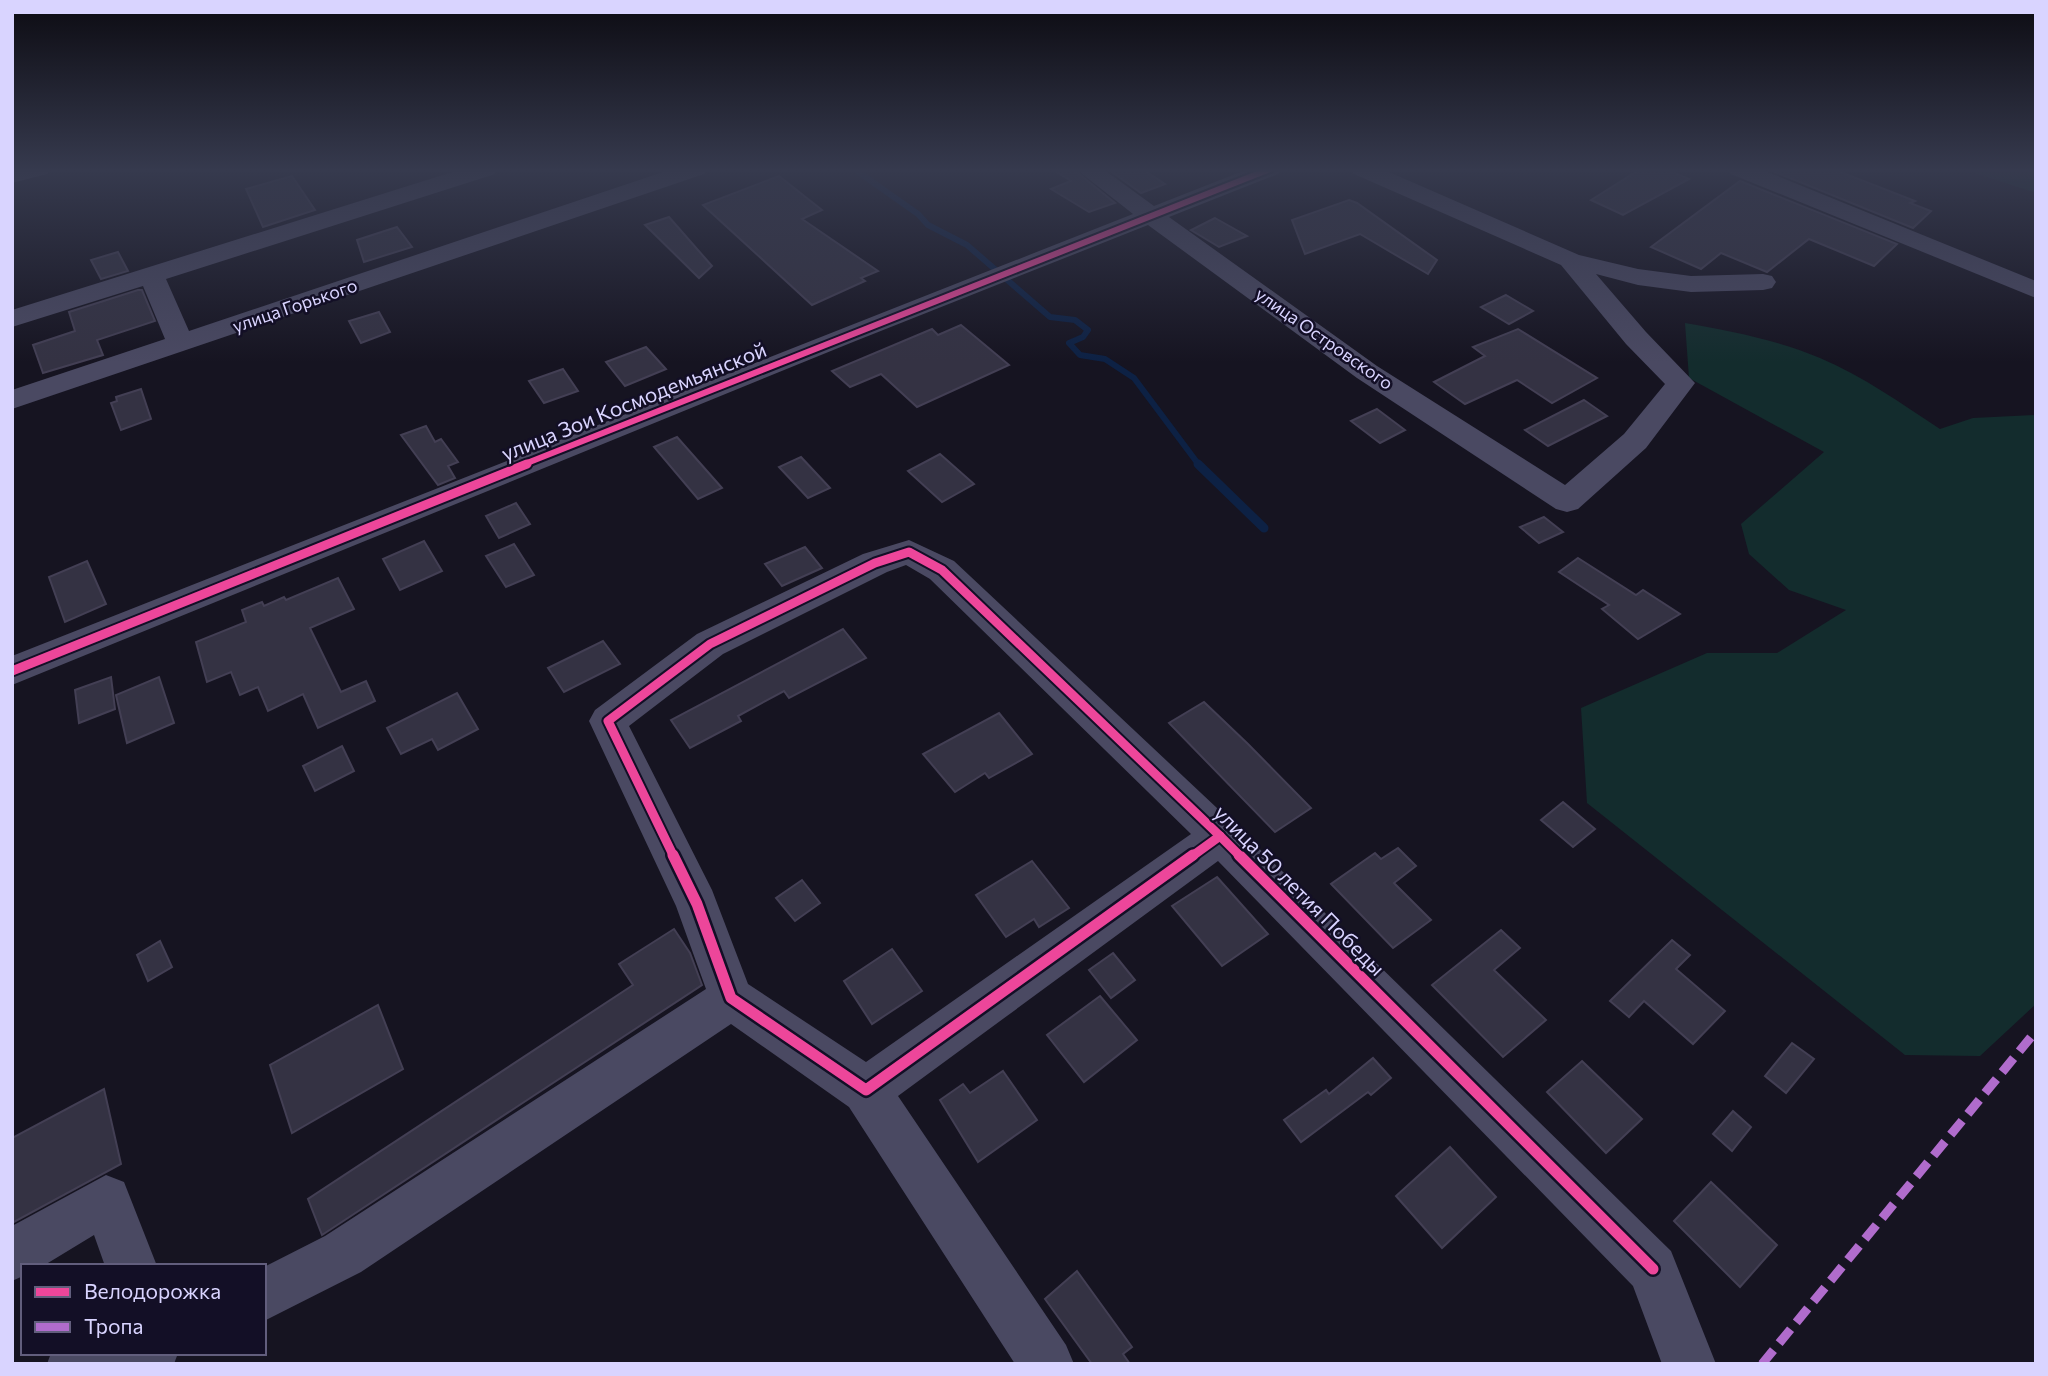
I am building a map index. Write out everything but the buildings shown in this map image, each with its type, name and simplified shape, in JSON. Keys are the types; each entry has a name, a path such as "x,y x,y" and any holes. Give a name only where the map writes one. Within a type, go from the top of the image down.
{"street":[{"path":"12,319 286,233"},
{"name":"улица Горького","path":"12,400 507,233"},
{"name":"улица Зои Космодемьянской","path":"12,671 843,336 1105,233"},
{"name":"улица Островского","path":"1177,233 1367,372 1567,501 1635,441 1681,383 1636,338 1570,260"},
{"path":"1509,233 1570,260 1637,277 1691,284 1763,282"},
{"path":"1897,233 2036,290"},
{"path":"152,276 181,345"},
{"name":"улица 50 летия Победы","path":"731,998 697,904 608,721 710,643 875,563 909,552 942,570 1220,836 1653,1269 1689,1364"},
{"path":"866,1090 1220,836"},
{"path":"266,1294 343,1254 731,998 866,1090 1047,1364"},
{"path":"12,1255 106,1200 130,1264"},
{"path":"131,1364 147,1355"}],"green space":[{"path":"1685,323 1771,341 1820,358 1867,382 1940,429 1973,418 2036,415 2036,1004 1980,1056 1905,1055 1587,803 1581,708 1707,653 1777,653 1846,610 1789,590 1749,554 1741,524 1824,452 1689,378"}],"waterway":[{"path":"944,233 967,245 1050,317 1075,320 1088,330 1083,337 1069,343 1080,355 1105,359 1134,378 1199,465"},
{"path":"1199,465 1264,528"}],"marked path":[{"path":"1762,1364 2036,1031"}],"cycle path":[{"path":"12,671 843,336 1106,233"},
{"path":"1220,836 866,1090 731,998 697,904 608,721 710,644 875,563 909,552 942,570 1220,836 1653,1269"}]}
